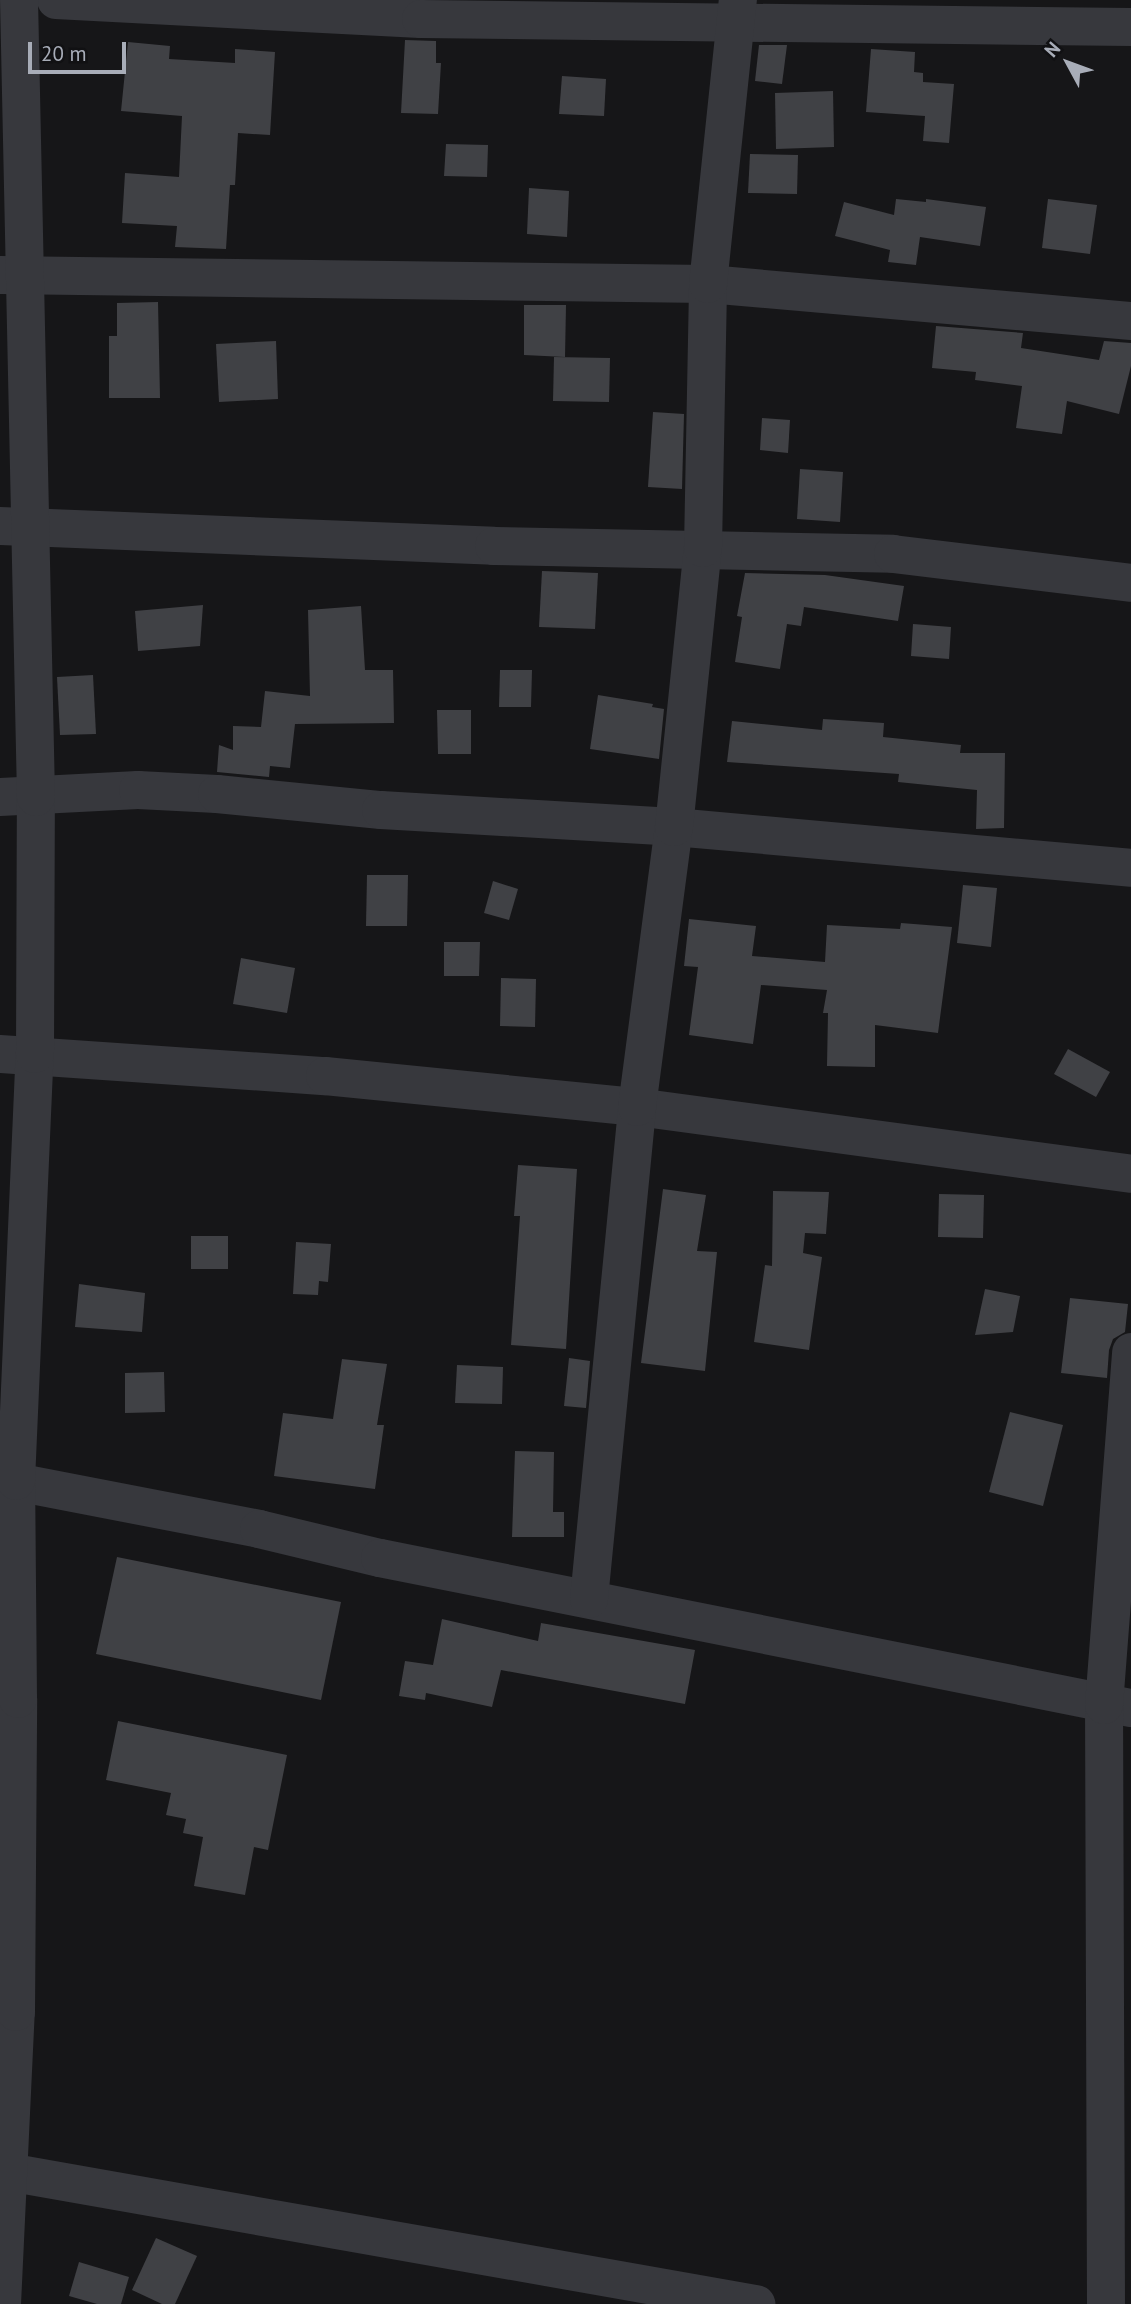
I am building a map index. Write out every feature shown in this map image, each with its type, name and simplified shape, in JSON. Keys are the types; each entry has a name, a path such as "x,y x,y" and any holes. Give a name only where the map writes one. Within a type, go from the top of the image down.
{"street":[{"path":"2,2304 16,1998 8,1480 17,1054 18,797 13,275 19,0"},
{"path":"56,0 421,19 736,10 1131,27"},
{"path":"589,1599 637,1107 674,827 704,548 708,284 736,10"},
{"path":"13,275 708,284 1131,321"},
{"path":"15,526 494,545 893,554 1131,583"},
{"path":"18,797 138,790 217,794 381,810 674,827 1131,868"},
{"path":"17,1054 326,1076 637,1107 1131,1174"},
{"path":"1106,2304 1118,1706 1131,1352"},
{"path":"8,1480 259,1529 380,1558 1118,1706"},
{"path":"8,2172 756,2304"}],"building":[{"path":"405,40 436,41 436,63 441,63 438,114 401,113"},
{"path":"128,42 170,46 169,59 235,63 235,49 275,52 270,135 238,133 235,185 230,185 226,249 175,247 177,226 122,223 125,173 179,177 182,116 121,111"},
{"path":"759,45 787,45 782,84 755,81"},
{"path":"871,49 915,52 914,72 923,73 923,82 954,84 949,143 923,141 925,116 866,112"},
{"path":"562,76 606,79 604,116 559,114"},
{"path":"833,91 834,147 776,149 775,93"},
{"path":"446,144 488,145 487,177 444,176"},
{"path":"750,154 798,155 797,194 748,193"},
{"path":"529,188 569,191 567,237 527,234"},
{"path":"896,199 926,202 926,199 986,207 980,246 920,237 916,265 888,262 890,250 835,236 844,202 894,215"},
{"path":"1048,199 1097,205 1090,254 1042,248"},
{"path":"158,302 160,398 109,398 109,336 117,336 117,303"},
{"path":"524,305 566,305 565,357 524,355"},
{"path":"936,326 1023,333 1021,348 1099,360 1104,341 1131,343 1131,366 1119,414 1067,401 1062,434 1016,428 1022,386 975,380 976,372 932,368"},
{"path":"276,341 278,399 219,402 216,344"},
{"path":"554,357 610,358 609,402 553,401"},
{"path":"653,412 684,414 682,489 648,487"},
{"path":"762,418 790,420 788,453 760,450"},
{"path":"800,469 843,472 840,522 797,519"},
{"path":"542,571 598,573 595,629 539,627"},
{"path":"745,573 825,575 904,586 898,621 804,607 801,626 787,624 780,669 735,662 742,617 737,616"},
{"path":"203,605 200,646 138,651 135,611"},
{"path":"361,606 365,670 393,670 394,723 295,724 290,768 270,766 269,777 217,772 219,745 233,750 233,726 261,727 265,691 310,696 308,610"},
{"path":"913,624 951,627 949,659 911,656"},
{"path":"500,670 532,670 531,707 499,707"},
{"path":"93,675 96,734 60,735 57,677"},
{"path":"598,695 653,704 652,707 664,709 659,759 590,749"},
{"path":"437,710 471,710 471,754 438,754"},
{"path":"823,719 884,723 883,737 961,745 960,753 1005,753 1004,828 976,829 977,790 898,782 899,774 727,762 732,721 822,730"},
{"path":"367,875 408,875 407,926 366,926"},
{"path":"493,881 518,889 509,920 484,913"},
{"path":"963,885 997,888 991,947 957,943"},
{"path":"689,919 756,926 752,956 825,962 827,925 900,929 901,923 952,927 938,1033 875,1025 875,1067 827,1066 828,1013 823,1013 827,990 761,985 753,1044 689,1035 698,967 684,966"},
{"path":"444,942 480,942 479,976 444,976"},
{"path":"241,958 295,968 287,1013 233,1004"},
{"path":"501,978 536,979 535,1027 500,1026"},
{"path":"1068,1049 1110,1072 1096,1097 1054,1074"},
{"path":"518,1165 577,1169 566,1349 511,1345 520,1216 514,1216"},
{"path":"663,1189 706,1195 697,1251 717,1252 705,1371 641,1363"},
{"path":"773,1191 829,1192 826,1234 805,1233 803,1253 822,1257 809,1350 754,1342 765,1265 772,1266"},
{"path":"939,1194 984,1195 983,1238 938,1237"},
{"path":"191,1236 228,1236 228,1269 191,1269"},
{"path":"296,1242 331,1244 328,1282 319,1281 318,1295 293,1294"},
{"path":"79,1284 145,1293 142,1332 75,1327"},
{"path":"985,1289 1020,1296 1013,1332 975,1335"},
{"path":"1070,1298 1128,1304 1125,1332 1113,1339 1109,1350 1107,1378 1061,1373"},
{"path":"569,1358 590,1361 586,1408 564,1406"},
{"path":"342,1359 387,1364 377,1425 384,1425 375,1489 274,1476 283,1413 333,1419"},
{"path":"457,1365 503,1367 502,1404 455,1403"},
{"path":"164,1372 165,1412 125,1413 125,1373"},
{"path":"1010,1412 1063,1425 1043,1506 989,1492"},
{"path":"515,1451 554,1452 553,1512 564,1512 564,1537 512,1537"},
{"path":"117,1557 341,1602 321,1700 96,1654"},
{"path":"442,1619 538,1641 541,1623 695,1650 685,1704 501,1670 492,1707 426,1693 425,1700 399,1696 405,1661 433,1665"},
{"path":"118,1721 287,1755 268,1850 254,1847 245,1895 194,1886 203,1837 183,1833 186,1819 166,1815 171,1793 106,1780"},
{"path":"156,2238 197,2256 175,2304 162,2304 132,2290"},
{"path":"79,2262 129,2277 121,2304 97,2304 69,2296"}]}
